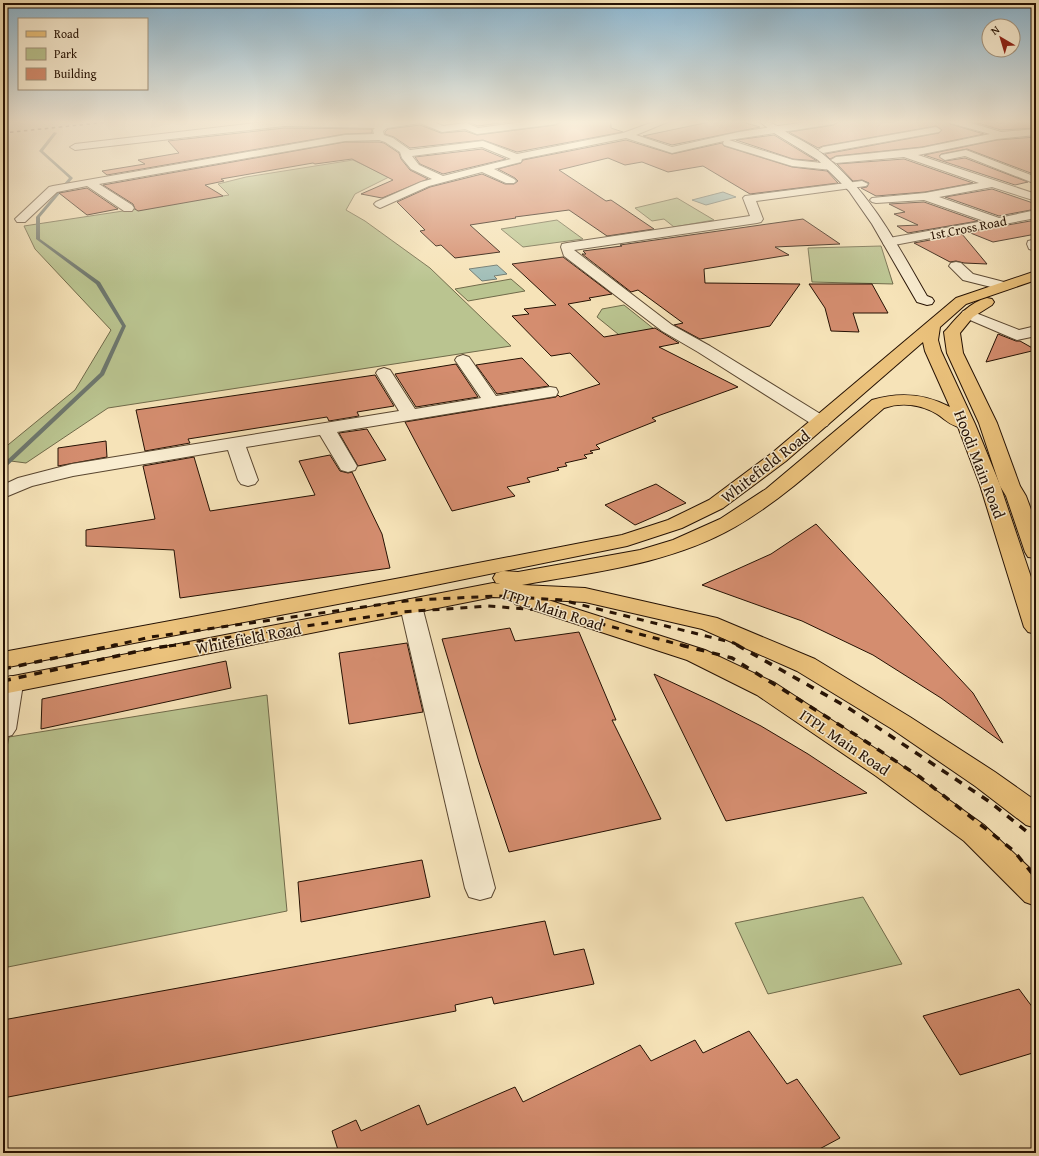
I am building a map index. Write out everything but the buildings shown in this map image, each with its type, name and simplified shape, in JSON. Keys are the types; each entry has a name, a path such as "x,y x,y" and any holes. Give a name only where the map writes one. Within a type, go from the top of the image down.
{"main road":[{"name":"Whitefield Road","path":"943,328 961,301 1036,275"},
{"name":"Whitefield Road","path":"3,660 390,587 454,573 627,540 675,524 727,497 822,422 906,350 995,297 1036,283"},
{"name":"Hoodi Main Road","path":"1036,552 1016,496 1010,486 988,423 943,328 930,340 933,351 966,424 990,485 1031,599 1036,627"},
{"name":"Whitefield Road","path":"454,573 518,579 644,556 680,544 727,523 773,493 878,404 891,400 906,400 935,406 944,411 953,419 966,424"},
{"name":"Whitefield Road","path":"7,685 493,590"},
{"name":"ITPL Main Road","path":"493,590 584,594 646,610 709,622 806,665 901,723 985,779 1036,817"},
{"name":"ITPL Main Road","path":"493,590 696,655 766,689 886,769 974,833 1036,893"}],"street":[{"path":"22,220 53,189 136,175"},
{"path":"433,175 442,179"},
{"path":"380,204 426,184 457,175"},
{"path":"497,175 510,181"},
{"path":"845,175 876,200 895,241"},
{"path":"966,175 1036,198"},
{"path":"1020,175 1036,181"},
{"path":"90,183 128,208"},
{"path":"876,200 925,196 991,184"},
{"path":"856,185 874,214 895,241"},
{"path":"822,422 704,349 667,328 569,252 567,246 757,219 749,198 856,185"},
{"path":"1012,190 1036,185"},
{"path":"925,196 999,222"},
{"name":"1st Cross Road","path":"895,241 1036,214"},
{"name":"Hoodi Main Road","path":"895,241 922,299 929,300 943,328"},
{"path":"1036,243 1034,246 1036,247"},
{"path":"956,266 968,277 1003,286"},
{"path":"968,314 1017,335 1036,331"},
{"path":"463,360 491,401"},
{"path":"384,373 410,415"},
{"path":"3,492 25,482 72,470 550,392"},
{"path":"326,429 348,466"},
{"path":"235,443 248,480"},
{"path":"412,606 480,888"},
{"path":"3,729 7,685"}],"green space":[{"path":"259,175 385,175 389,177 355,194 346,210 365,221 430,268 511,346 108,408 26,463 3,460 3,449 75,390 111,330 35,249 24,226 229,195 218,184"},
{"path":"677,198 714,220 674,227 664,219 652,221 635,208"},
{"path":"557,220 583,239 523,247 501,229"},
{"path":"881,246 893,284 812,282 808,248"},
{"path":"511,279 525,291 468,301 455,289"},
{"path":"624,305 669,341 634,347 597,317 602,309"},
{"path":"267,695 287,911 3,968 3,767 9,737"},
{"path":"863,897 902,964 768,994 735,923"}],"water":[{"path":"723,192 736,197 706,205 692,200"},
{"path":"497,265 507,274 494,276 497,279 482,281 469,269"}],"waterway":[{"path":"3,467 102,374 124,326 98,283 38,239 38,217 71,178 68,175"}],"railway":[{"path":"111,646 151,637 413,600 498,596 562,600 734,643 739,646"},
{"path":"175,645 402,612 488,606 552,611 685,646"},
{"path":"3,669 116,645"},
{"path":"3,681 153,648 175,645"},
{"path":"169,646 175,645"},
{"path":"681,645 732,658 859,737 920,777 1014,851 1031,872"},
{"path":"737,645 847,707 990,802 1036,839"},
{"path":"1031,871 1036,877"}]}
